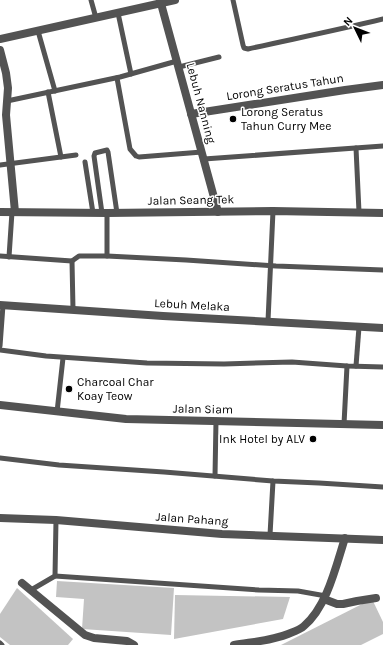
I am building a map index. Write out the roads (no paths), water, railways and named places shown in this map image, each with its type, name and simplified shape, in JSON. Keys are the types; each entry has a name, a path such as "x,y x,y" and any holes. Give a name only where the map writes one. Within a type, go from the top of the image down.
{"street":[{"path":"0,39 118,13 160,2 175,0"},
{"name":"Lebuh Nanning","path":"160,2 218,212"},
{"path":"0,50 8,88 6,115 11,164 13,212"},
{"name":"Lorong Seratus Tahun","path":"191,114 383,85"},
{"name":"Jalan Seang Tek","path":"0,212 117,213 273,211 383,213"},
{"name":"Lebuh Melaka","path":"2,305 163,316 383,328"},
{"name":"Jalan Siam","path":"0,405 126,419 383,425"},
{"name":"Jalan Pahang","path":"0,518 56,520 222,534 383,540"},
{"path":"234,645 269,640 287,635 304,627 315,614 325,598 345,538"},
{"path":"22,583 88,637 127,641 134,645"},
{"path":"325,598 337,604 376,598"}],"lane":[{"path":"91,0 96,18"},
{"path":"233,0 243,45 244,48 248,49 383,19"},
{"path":"118,13 132,74"},
{"path":"38,31 55,91"},
{"path":"7,101 178,64 219,57"},
{"path":"117,78 130,149 136,156 139,157 203,156 383,146"},
{"path":"48,92 61,157"},
{"path":"356,148 358,212"},
{"path":"107,256 105,213 94,156 95,153 107,150 108,152 117,213"},
{"path":"0,165 76,155"},
{"path":"85,162 93,213"},
{"path":"268,321 273,211"},
{"path":"9,256 13,212"},
{"path":"0,256 72,261 79,256 107,256 383,270"},
{"path":"72,261 73,309"},
{"path":"0,346 2,305"},
{"path":"356,366 359,327"},
{"path":"0,350 63,358 147,363 224,364 292,362 347,366 383,366"},
{"path":"57,412 63,358"},
{"path":"344,424 347,366"},
{"path":"215,476 216,421"},
{"path":"0,458 59,465 273,481 383,487"},
{"path":"270,535 273,481"},
{"path":"55,576 56,520"},
{"path":"31,590 55,576 259,590 298,591 325,598"}],"place":[{"name":"Lorong Seratus Tahun Curry Mee","path":"233,119"},
{"name":"Charcoal Char Koay Teow","path":"69,389"},
{"name":"Ink Hotel by ALV","path":"313,439"}]}
